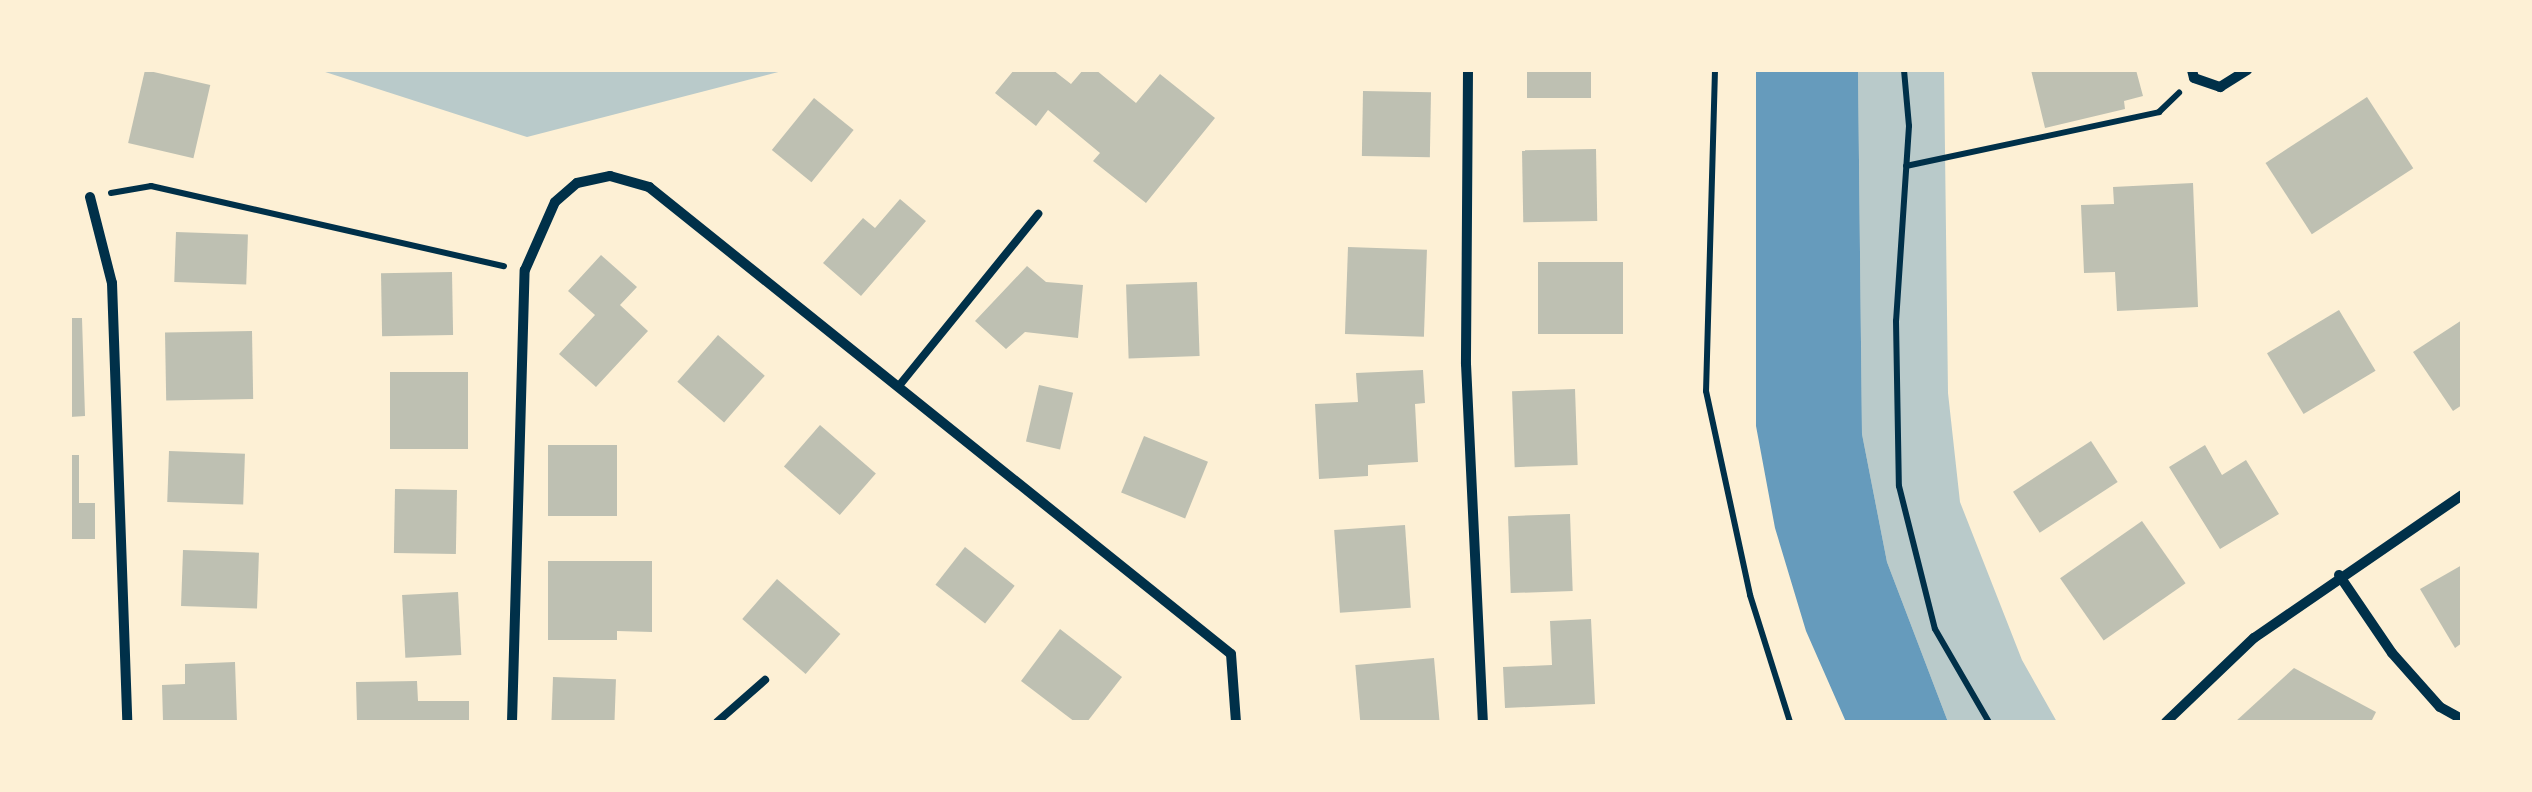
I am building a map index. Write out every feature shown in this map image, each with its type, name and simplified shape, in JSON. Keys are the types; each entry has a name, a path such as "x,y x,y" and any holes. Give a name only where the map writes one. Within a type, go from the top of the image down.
{"street":[{"path":"1468,70 1466,364 1483,722"},
{"path":"2193,74 2220,88 2247,70"},
{"path":"512,722 525,270 538,233 555,202 577,183 610,176 650,187 1231,654 1236,722"},
{"path":"90,197 112,283 128,722"},
{"path":"2166,722 2254,638 2339,575 2462,495"},
{"path":"2339,575 2392,653 2440,707 2462,719"}],"lane":[{"path":"898,387 1038,214"},
{"path":"718,722 765,680"}],"path":[{"path":"1715,70 1706,391 1750,594 1790,722"},
{"path":"1904,70 1906,166 1896,322 1899,486 1936,630 1989,722"},
{"path":"1906,166 2158,112 2193,74"},
{"path":"90,197 151,186 525,270"}],"shaded area":[{"path":"319,70 786,70 527,137"},
{"path":"1858,70 1944,70 1948,393 1960,502 2022,660 2057,722 1948,722 1887,562 1862,434"}],"water":[{"path":"1756,70 1858,70 1862,434 1887,562 1948,722 1846,722 1806,631 1775,528 1756,426"}],"building":[{"path":"145,70 210,85 193,158 128,143"},
{"path":"1014,70 1053,70 1071,84 1083,70 1096,70 1136,103 1160,74 1215,118 1146,203 1093,161 1100,153 1048,110 1036,126 995,93"},
{"path":"1527,70 1591,70 1591,98 1527,98"},
{"path":"2031,70 2136,70 2143,96 2124,101 2125,109 2045,128"},
{"path":"1363,91 1431,92 1430,157 1362,156"},
{"path":"2367,97 2413,168 2312,234 2266,163"},
{"path":"814,98 854,130 811,182 772,150"},
{"path":"1596,149 1597,221 1523,222 1522,150"},
{"path":"2193,183 2198,307 2117,311 2115,272 2084,273 2081,205 2114,204 2113,187"},
{"path":"900,199 926,221 861,296 823,263 863,218 875,228"},
{"path":"176,232 248,235 246,284 174,282"},
{"path":"1348,247 1427,250 1424,337 1345,334"},
{"path":"601,255 637,287 620,305 648,331 596,387 559,354 595,315 568,291"},
{"path":"1538,262 1623,262 1623,334 1538,334"},
{"path":"1027,266 1046,282 1083,285 1078,338 1025,332 1006,349 975,321"},
{"path":"452,272 453,335 382,336 381,273"},
{"path":"1197,282 1200,356 1129,358 1126,284"},
{"path":"2339,310 2376,371 2304,414 2267,353"},
{"path":"70,318 82,318 85,416 70,417"},
{"path":"2462,320 2462,405 2453,411 2413,352"},
{"path":"252,331 253,399 166,401 165,333"},
{"path":"718,335 765,376 724,422 677,382"},
{"path":"1423,370 1425,403 1415,404 1418,462 1368,465 1368,476 1319,479 1315,404 1358,402 1356,373"},
{"path":"390,372 468,372 468,449 390,449"},
{"path":"1039,385 1073,393 1060,449 1026,442"},
{"path":"1575,389 1578,465 1515,467 1512,391"},
{"path":"820,425 876,474 840,515 784,467"},
{"path":"1144,436 1208,462 1185,518 1121,493"},
{"path":"2091,441 2118,482 2040,533 2013,492"},
{"path":"548,445 617,445 617,516 548,516"},
{"path":"2205,445 2222,475 2246,460 2279,514 2220,549 2169,467"},
{"path":"169,451 245,454 243,505 167,502"},
{"path":"70,455 79,455 79,503 95,503 95,539 70,539"},
{"path":"395,489 457,490 456,554 394,553"},
{"path":"1570,514 1573,591 1511,593 1508,516"},
{"path":"2142,521 2186,583 2104,641 2060,578"},
{"path":"1405,525 1411,608 1340,613 1334,530"},
{"path":"965,547 1015,586 985,624 935,585"},
{"path":"183,550 259,553 257,609 181,606"},
{"path":"548,561 652,561 652,632 617,631 617,640 548,640"},
{"path":"2462,565 2462,643 2455,648 2420,589"},
{"path":"777,579 840,634 806,674 742,619"},
{"path":"458,592 461,655 405,658 402,595"},
{"path":"1591,619 1595,704 1505,708 1503,667 1552,665 1550,621"},
{"path":"1060,629 1122,677 1087,722 1075,722 1021,681"},
{"path":"1434,658 1439,721 1360,722 1355,665"},
{"path":"235,662 237,722 163,722 162,685 185,684 185,664"},
{"path":"2294,668 2376,712 2371,722 2235,722"},
{"path":"553,677 616,679 614,722 551,722"},
{"path":"417,681 418,701 469,701 469,722 357,722 356,682"}]}
